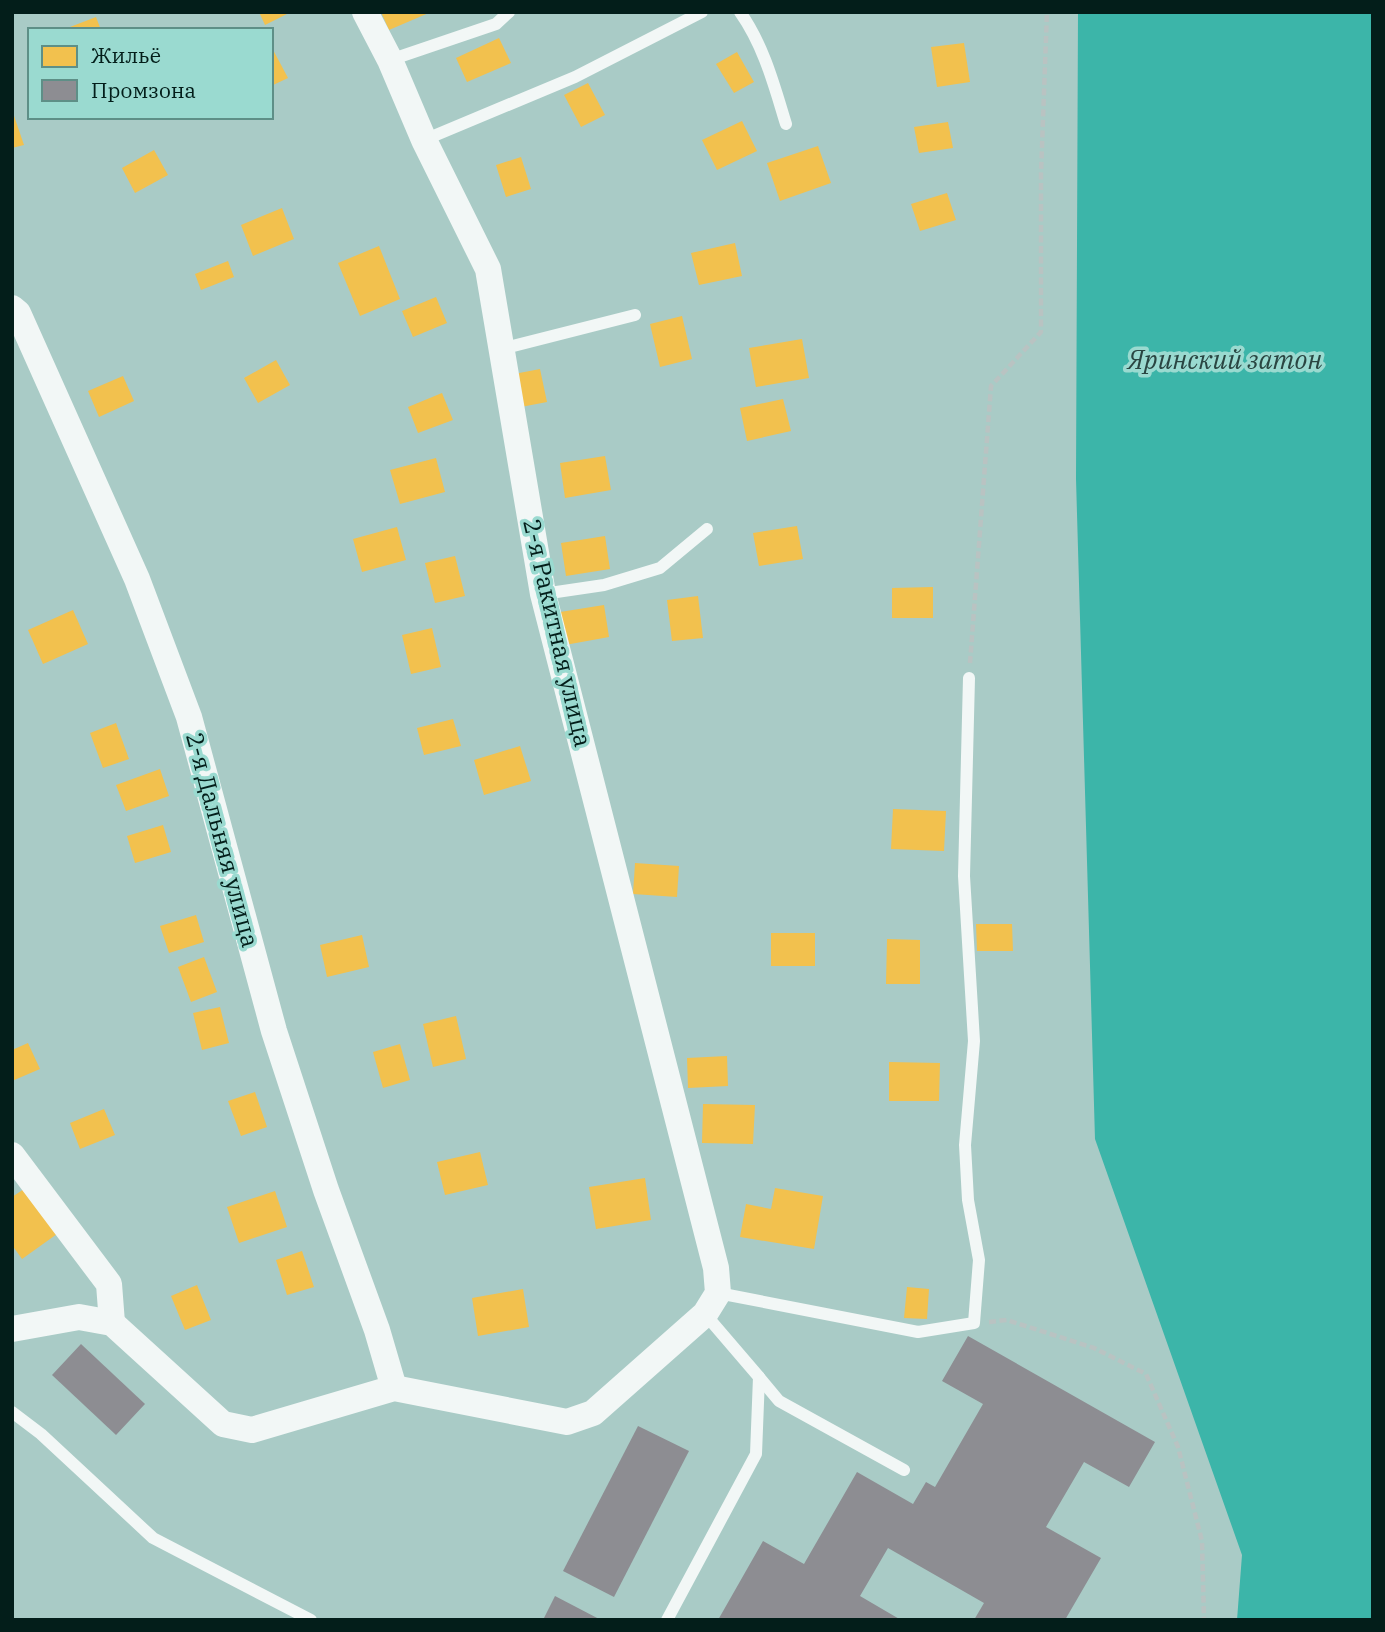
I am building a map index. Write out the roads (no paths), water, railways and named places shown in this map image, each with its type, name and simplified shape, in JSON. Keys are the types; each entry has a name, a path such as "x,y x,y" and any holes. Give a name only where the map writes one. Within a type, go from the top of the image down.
{"street":[{"name":"2-я Ракитная улица","path":"365,12 488,269 543,594 713,1291"},
{"name":"2-я Дальняя улица","path":"12,308 18,313 137,579 189,717 274,1031 326,1190 377,1330 394,1388"},
{"path":"12,1155 109,1284 112,1323"},
{"path":"12,1329 79,1317 112,1323 223,1424 252,1430 394,1388 567,1422 593,1413 713,1291"}],"lane":[{"path":"390,60 496,23 509,12"},
{"path":"424,140 575,77 702,12"},
{"path":"740,12 754,32 772,77 786,124"},
{"path":"501,349 635,315"},
{"path":"543,594 604,585 660,568 707,529"},
{"path":"713,1291 918,1332 974,1323 979,1260 968,1200 965,1145 974,1041 964,876 969,678"},
{"path":"713,1291 759,1377 779,1401 904,1470"},
{"path":"667,1620 757,1454 759,1377"},
{"path":"12,1412 41,1434 153,1538 311,1620"}],"water":[{"name":"Яринский затон","path":"1078,12 1373,12 1373,1620 1237,1620 1242,1555 1095,1139 1076,479"}]}
